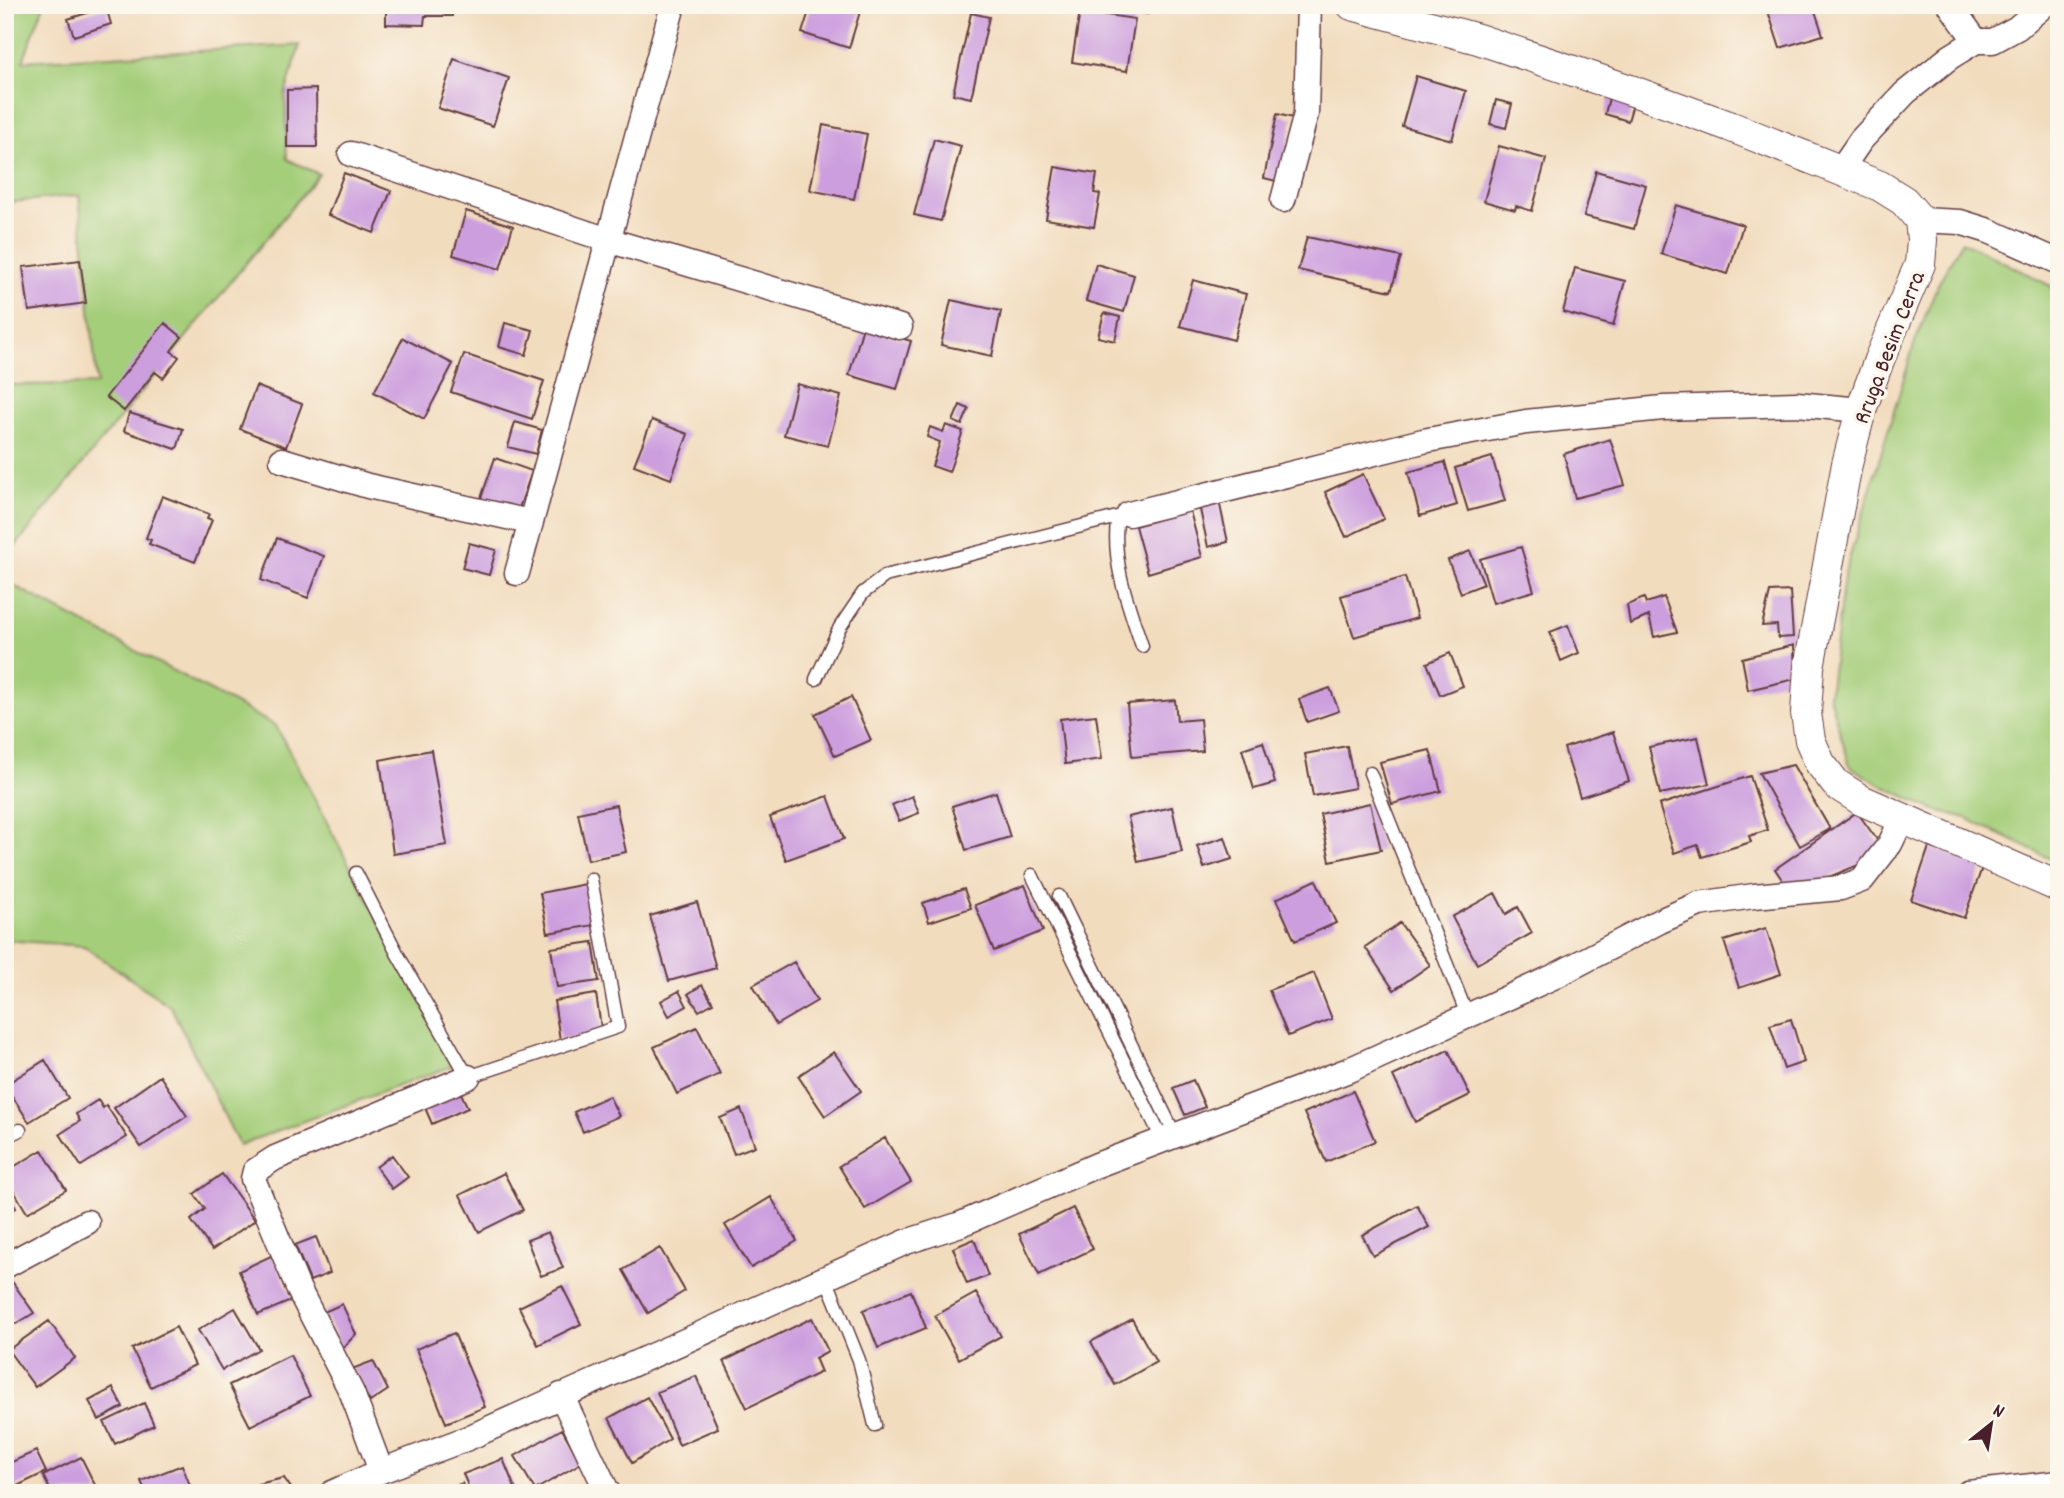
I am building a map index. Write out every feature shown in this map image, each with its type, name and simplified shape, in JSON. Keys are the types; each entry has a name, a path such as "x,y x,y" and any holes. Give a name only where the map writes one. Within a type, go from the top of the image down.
{"street":[{"path":"517,573 673,5"},
{"path":"1283,200 1306,114 1309,5"},
{"path":"1352,5 1478,39 1633,91 1880,186 1904,201 1920,220 1970,225 2059,262"},
{"path":"1950,5 1976,41"},
{"path":"1841,169 1861,140 1905,93 1950,57 1976,41 1993,41 2017,28 2044,5"},
{"path":"351,154 608,240 900,327"},
{"name":"Rruga Besim Cerra","path":"1920,220 1920,264 1879,360 1861,410 1847,464 1809,667 1806,713 1810,740 1820,764 1836,784 1861,800 2059,887"},
{"path":"1129,514 1423,440 1526,422 1663,408 1797,404 1861,410"},
{"path":"282,460 368,486 530,522"},
{"path":"332,1493 380,1471 468,1438 906,1242 972,1219 1168,1137 1349,1070 1553,977 1660,921 1699,904 1841,888 1862,880 1890,844 1902,819"},
{"path":"380,1471 352,1393 299,1290 253,1179 255,1171 275,1158 468,1077"},
{"path":"5,1266 87,1222"},
{"path":"561,1395 608,1493"},
{"path":"1968,1493 2059,1483"}],"lane":[{"path":"1129,514 1117,522 1115,543 1126,599 1142,646"},
{"path":"816,679 840,626 863,593 885,576 1129,514"},
{"path":"1370,773 1468,1017"},
{"path":"356,873 398,954 468,1077 618,1027 591,879"},
{"path":"1032,875 1168,1137"},
{"path":"1059,896 1168,1137"},
{"path":"5,1137 20,1130"},
{"path":"827,1278 859,1360 875,1425"}],"green space":[{"path":"5,5 44,5 23,61 300,45 285,95 287,159 319,174 5,559 5,385 97,384 79,195 5,203"},
{"path":"1962,241 2059,290 2059,863 1966,818 1932,809 1881,785 1850,766 1829,696 1844,576 1914,345 1937,286"},
{"path":"5,581 276,726 455,1065 239,1145 171,1007 84,946 5,940"}],"building":[{"path":"226,5 268,5 268,11 226,12"},
{"path":"386,5 453,5 452,16 425,16 424,25 386,24"},
{"path":"811,5 862,5 849,48 802,33"},
{"path":"1124,5 1149,5 1148,14 1123,11"},
{"path":"1775,5 1813,5 1823,35 1780,48 1767,8"},
{"path":"106,7 111,24 74,36 68,19"},
{"path":"1080,11 1135,19 1127,71 1072,62"},
{"path":"971,13 989,17 971,98 953,94"},
{"path":"454,59 509,78 493,126 438,108"},
{"path":"1416,76 1466,91 1452,140 1402,126"},
{"path":"316,89 317,147 287,147 287,90"},
{"path":"1609,98 1633,104 1628,121 1605,114"},
{"path":"1496,100 1512,104 1506,128 1490,124"},
{"path":"1277,114 1293,118 1280,182 1264,178"},
{"path":"823,125 867,134 854,199 810,190"},
{"path":"934,139 961,146 941,221 914,215"},
{"path":"1499,146 1546,159 1532,211 1516,206 1515,210 1484,201"},
{"path":"1055,167 1097,174 1094,193 1100,194 1094,227 1046,219"},
{"path":"1596,171 1646,185 1634,229 1584,216"},
{"path":"344,173 391,191 374,233 328,215"},
{"path":"1676,205 1743,225 1728,274 1661,254"},
{"path":"466,211 513,226 500,269 453,255"},
{"path":"1307,237 1401,257 1391,291 1298,270"},
{"path":"80,260 86,303 29,311 23,267"},
{"path":"1096,264 1134,275 1124,312 1086,301"},
{"path":"1575,268 1625,281 1613,326 1563,312"},
{"path":"1193,280 1246,294 1234,340 1180,326"},
{"path":"951,300 1001,311 992,356 941,345"},
{"path":"1104,313 1120,317 1115,341 1098,337"},
{"path":"165,323 182,337 171,351 179,357 163,378 155,372 124,411 106,397"},
{"path":"505,323 533,330 526,355 499,347"},
{"path":"863,327 911,341 897,389 849,375"},
{"path":"403,338 453,364 424,419 374,392"},
{"path":"464,354 544,381 532,419 451,392"},
{"path":"797,384 841,396 828,446 784,435"},
{"path":"256,386 302,404 286,447 240,429"},
{"path":"960,405 969,409 962,425 953,421"},
{"path":"129,413 183,429 176,449 124,431"},
{"path":"652,420 688,434 671,479 634,465"},
{"path":"515,422 542,430 536,454 508,447"},
{"path":"946,425 963,431 949,472 932,466 940,442 927,437 930,427 943,432"},
{"path":"1610,439 1625,485 1575,498 1564,454"},
{"path":"1492,457 1505,501 1468,511 1455,468"},
{"path":"495,458 532,471 516,517 479,504"},
{"path":"1445,462 1457,505 1420,516 1408,472"},
{"path":"1363,474 1384,519 1346,537 1325,492"},
{"path":"162,496 209,514 207,518 212,520 195,562 149,544 151,540 146,538"},
{"path":"1218,496 1228,542 1208,547 1198,500"},
{"path":"1190,511 1202,557 1148,573 1135,526"},
{"path":"277,538 324,556 308,598 261,580"},
{"path":"469,543 496,550 489,575 462,568"},
{"path":"1521,547 1534,591 1493,603 1480,559"},
{"path":"1470,551 1484,584 1461,593 1448,560"},
{"path":"1405,577 1417,618 1354,637 1341,596"},
{"path":"1790,591 1793,637 1778,638 1777,625 1762,626 1770,592"},
{"path":"1664,597 1677,632 1654,637 1649,616 1630,624 1627,605 1644,598 1646,603"},
{"path":"1568,625 1579,653 1561,661 1550,632"},
{"path":"1794,645 1795,679 1748,690 1742,658"},
{"path":"1450,653 1463,686 1440,695 1427,663"},
{"path":"1330,688 1339,711 1307,722 1299,699"},
{"path":"851,697 871,740 835,756 815,714"},
{"path":"1175,700 1177,721 1200,719 1203,751 1132,757 1127,704"},
{"path":"1096,715 1102,759 1065,764 1060,719"},
{"path":"1613,732 1629,781 1580,797 1564,748"},
{"path":"1698,737 1709,784 1660,794 1649,747"},
{"path":"1263,742 1275,783 1254,789 1242,749"},
{"path":"1347,746 1355,788 1313,796 1305,754"},
{"path":"431,750 447,845 393,854 380,760"},
{"path":"1430,750 1441,791 1392,804 1380,762"},
{"path":"1793,765 1830,829 1800,846 1759,773"},
{"path":"1750,776 1768,830 1749,836 1751,842 1702,857 1698,845 1674,853 1659,805"},
{"path":"996,792 1010,837 966,850 952,806"},
{"path":"828,796 844,839 786,860 770,817"},
{"path":"912,796 919,813 899,821 892,805"},
{"path":"1370,803 1381,850 1330,861 1320,814"},
{"path":"616,805 626,852 588,860 578,813"},
{"path":"1172,807 1182,852 1138,862 1128,817"},
{"path":"1857,812 1883,848 1866,862 1819,881 1785,884 1775,869"},
{"path":"1225,837 1232,859 1204,868 1197,846"},
{"path":"1929,847 1983,865 1964,918 1911,900"},
{"path":"1316,880 1336,923 1295,941 1276,899"},
{"path":"586,884 594,925 548,933 540,893"},
{"path":"1025,885 1043,931 994,951 975,905"},
{"path":"964,889 971,908 929,922 923,903"},
{"path":"1495,893 1506,914 1518,907 1532,933 1477,964 1452,917"},
{"path":"697,902 716,968 669,981 650,916"},
{"path":"1400,923 1430,965 1394,990 1365,947"},
{"path":"1766,928 1781,974 1739,988 1724,941"},
{"path":"593,942 599,981 557,987 551,948"},
{"path":"794,962 817,1001 776,1025 753,985"},
{"path":"1314,973 1332,1019 1288,1036 1269,990"},
{"path":"702,985 713,1003 699,1011 688,994"},
{"path":"679,991 687,1006 669,1016 661,1001"},
{"path":"596,994 602,1034 560,1040 554,1001"},
{"path":"1791,1019 1804,1062 1784,1069 1770,1025"},
{"path":"697,1027 720,1074 677,1094 654,1047"},
{"path":"1448,1050 1470,1095 1415,1122 1393,1076"},
{"path":"834,1052 861,1091 825,1116 798,1076"},
{"path":"45,1060 68,1098 29,1122 5,1085"},
{"path":"160,1076 187,1116 141,1147 114,1108"},
{"path":"1193,1080 1205,1107 1185,1115 1173,1088"},
{"path":"458,1087 468,1108 432,1124 423,1103"},
{"path":"1353,1091 1375,1141 1326,1162 1304,1113"},
{"path":"609,1096 619,1116 583,1132 574,1112"},
{"path":"98,1100 103,1108 106,1105 127,1137 81,1166 60,1134 80,1121 76,1114"},
{"path":"741,1109 755,1146 734,1154 720,1118"},
{"path":"885,1138 911,1182 865,1209 839,1166"},
{"path":"42,1150 66,1190 27,1213 5,1172"},
{"path":"392,1155 408,1177 392,1189 376,1167"},
{"path":"504,1173 523,1210 479,1232 460,1195"},
{"path":"222,1174 255,1220 212,1250 191,1220 205,1209 194,1194"},
{"path":"5,1189 16,1208 5,1214"},
{"path":"771,1197 797,1241 751,1268 725,1225"},
{"path":"1417,1205 1429,1227 1373,1256 1362,1235"},
{"path":"1073,1208 1093,1249 1039,1275 1019,1234"},
{"path":"548,1232 563,1268 541,1276 527,1240"},
{"path":"316,1237 330,1273 310,1281 295,1245"},
{"path":"974,1239 988,1276 967,1284 953,1248"},
{"path":"660,1248 685,1291 648,1313 623,1270"},
{"path":"273,1255 293,1300 258,1315 239,1271"},
{"path":"11,1280 34,1313 16,1324 5,1309 5,1284"},
{"path":"562,1286 581,1324 538,1345 519,1307"},
{"path":"911,1291 926,1328 878,1348 863,1310"},
{"path":"976,1293 1001,1336 959,1359 935,1316"},
{"path":"342,1304 356,1334 342,1349 324,1312"},
{"path":"235,1308 259,1349 222,1370 198,1330"},
{"path":"812,1318 828,1351 815,1358 821,1372 747,1408 724,1361"},
{"path":"1132,1319 1156,1362 1115,1385 1091,1342"},
{"path":"49,1321 75,1358 35,1387 8,1350"},
{"path":"176,1327 195,1365 151,1387 132,1349"},
{"path":"454,1333 485,1407 446,1423 416,1349"},
{"path":"290,1355 310,1396 250,1426 229,1385"},
{"path":"373,1361 388,1390 370,1402 352,1369"},
{"path":"696,1376 718,1428 679,1445 657,1392"},
{"path":"113,1388 123,1407 99,1420 89,1401"},
{"path":"647,1397 670,1439 632,1463 609,1418"},
{"path":"144,1403 154,1425 115,1444 104,1422"},
{"path":"562,1429 581,1463 535,1490 515,1456"},
{"path":"36,1451 46,1472 7,1491 5,1465"},
{"path":"81,1457 99,1493 52,1493 43,1476"},
{"path":"503,1459 517,1493 471,1493 463,1474"},
{"path":"182,1465 193,1493 146,1493 141,1481"},
{"path":"284,1478 291,1488 282,1493 263,1493 258,1484"},
{"path":"462,1483 466,1493 440,1493"}]}
